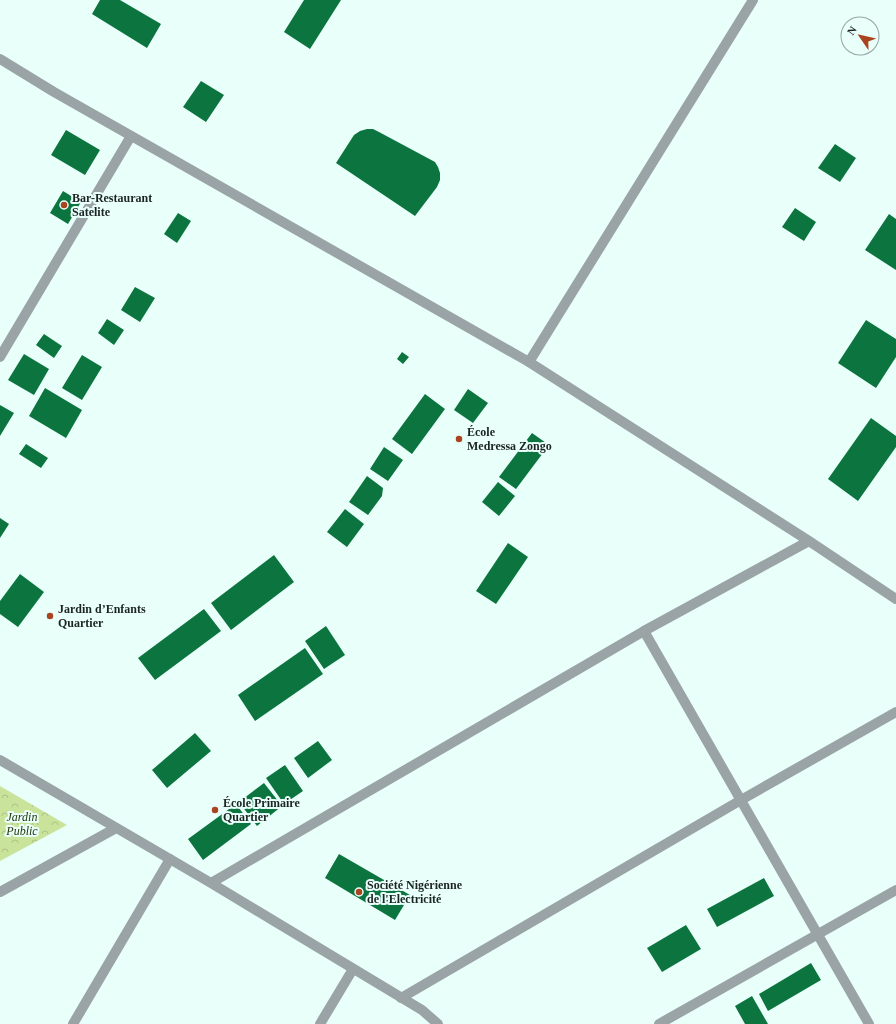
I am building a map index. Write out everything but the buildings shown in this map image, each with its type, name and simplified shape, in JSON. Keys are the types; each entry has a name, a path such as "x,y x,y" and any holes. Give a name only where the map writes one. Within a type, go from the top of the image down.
{"street":[{"path":"529,362 753,0"},
{"path":"0,59 54,92 529,362 809,541 896,599"},
{"path":"0,357 131,136"},
{"path":"211,883 644,631 809,541"},
{"path":"644,631 869,1024"},
{"path":"401,998 740,800 896,712"},
{"path":"0,760 211,883 422,1010 438,1024"},
{"path":"0,892 116,828"},
{"path":"73,1024 170,860"},
{"path":"659,1024 896,890"},
{"path":"320,1024 353,969"}],"green space":[{"name":"Jardin Public","path":"0,786 67,825 0,861"}],"place":[{"name":"Bar-Restaurant Satelite","path":"64,205"},
{"name":"École Medressa Zongo","path":"459,439"},
{"name":"Jardin d’Enfants Quartier","path":"50,616"},
{"name":"École Primaire Quartier","path":"215,810"},
{"name":"Société Nigérienne de l'Electricité","path":"359,892"}]}
